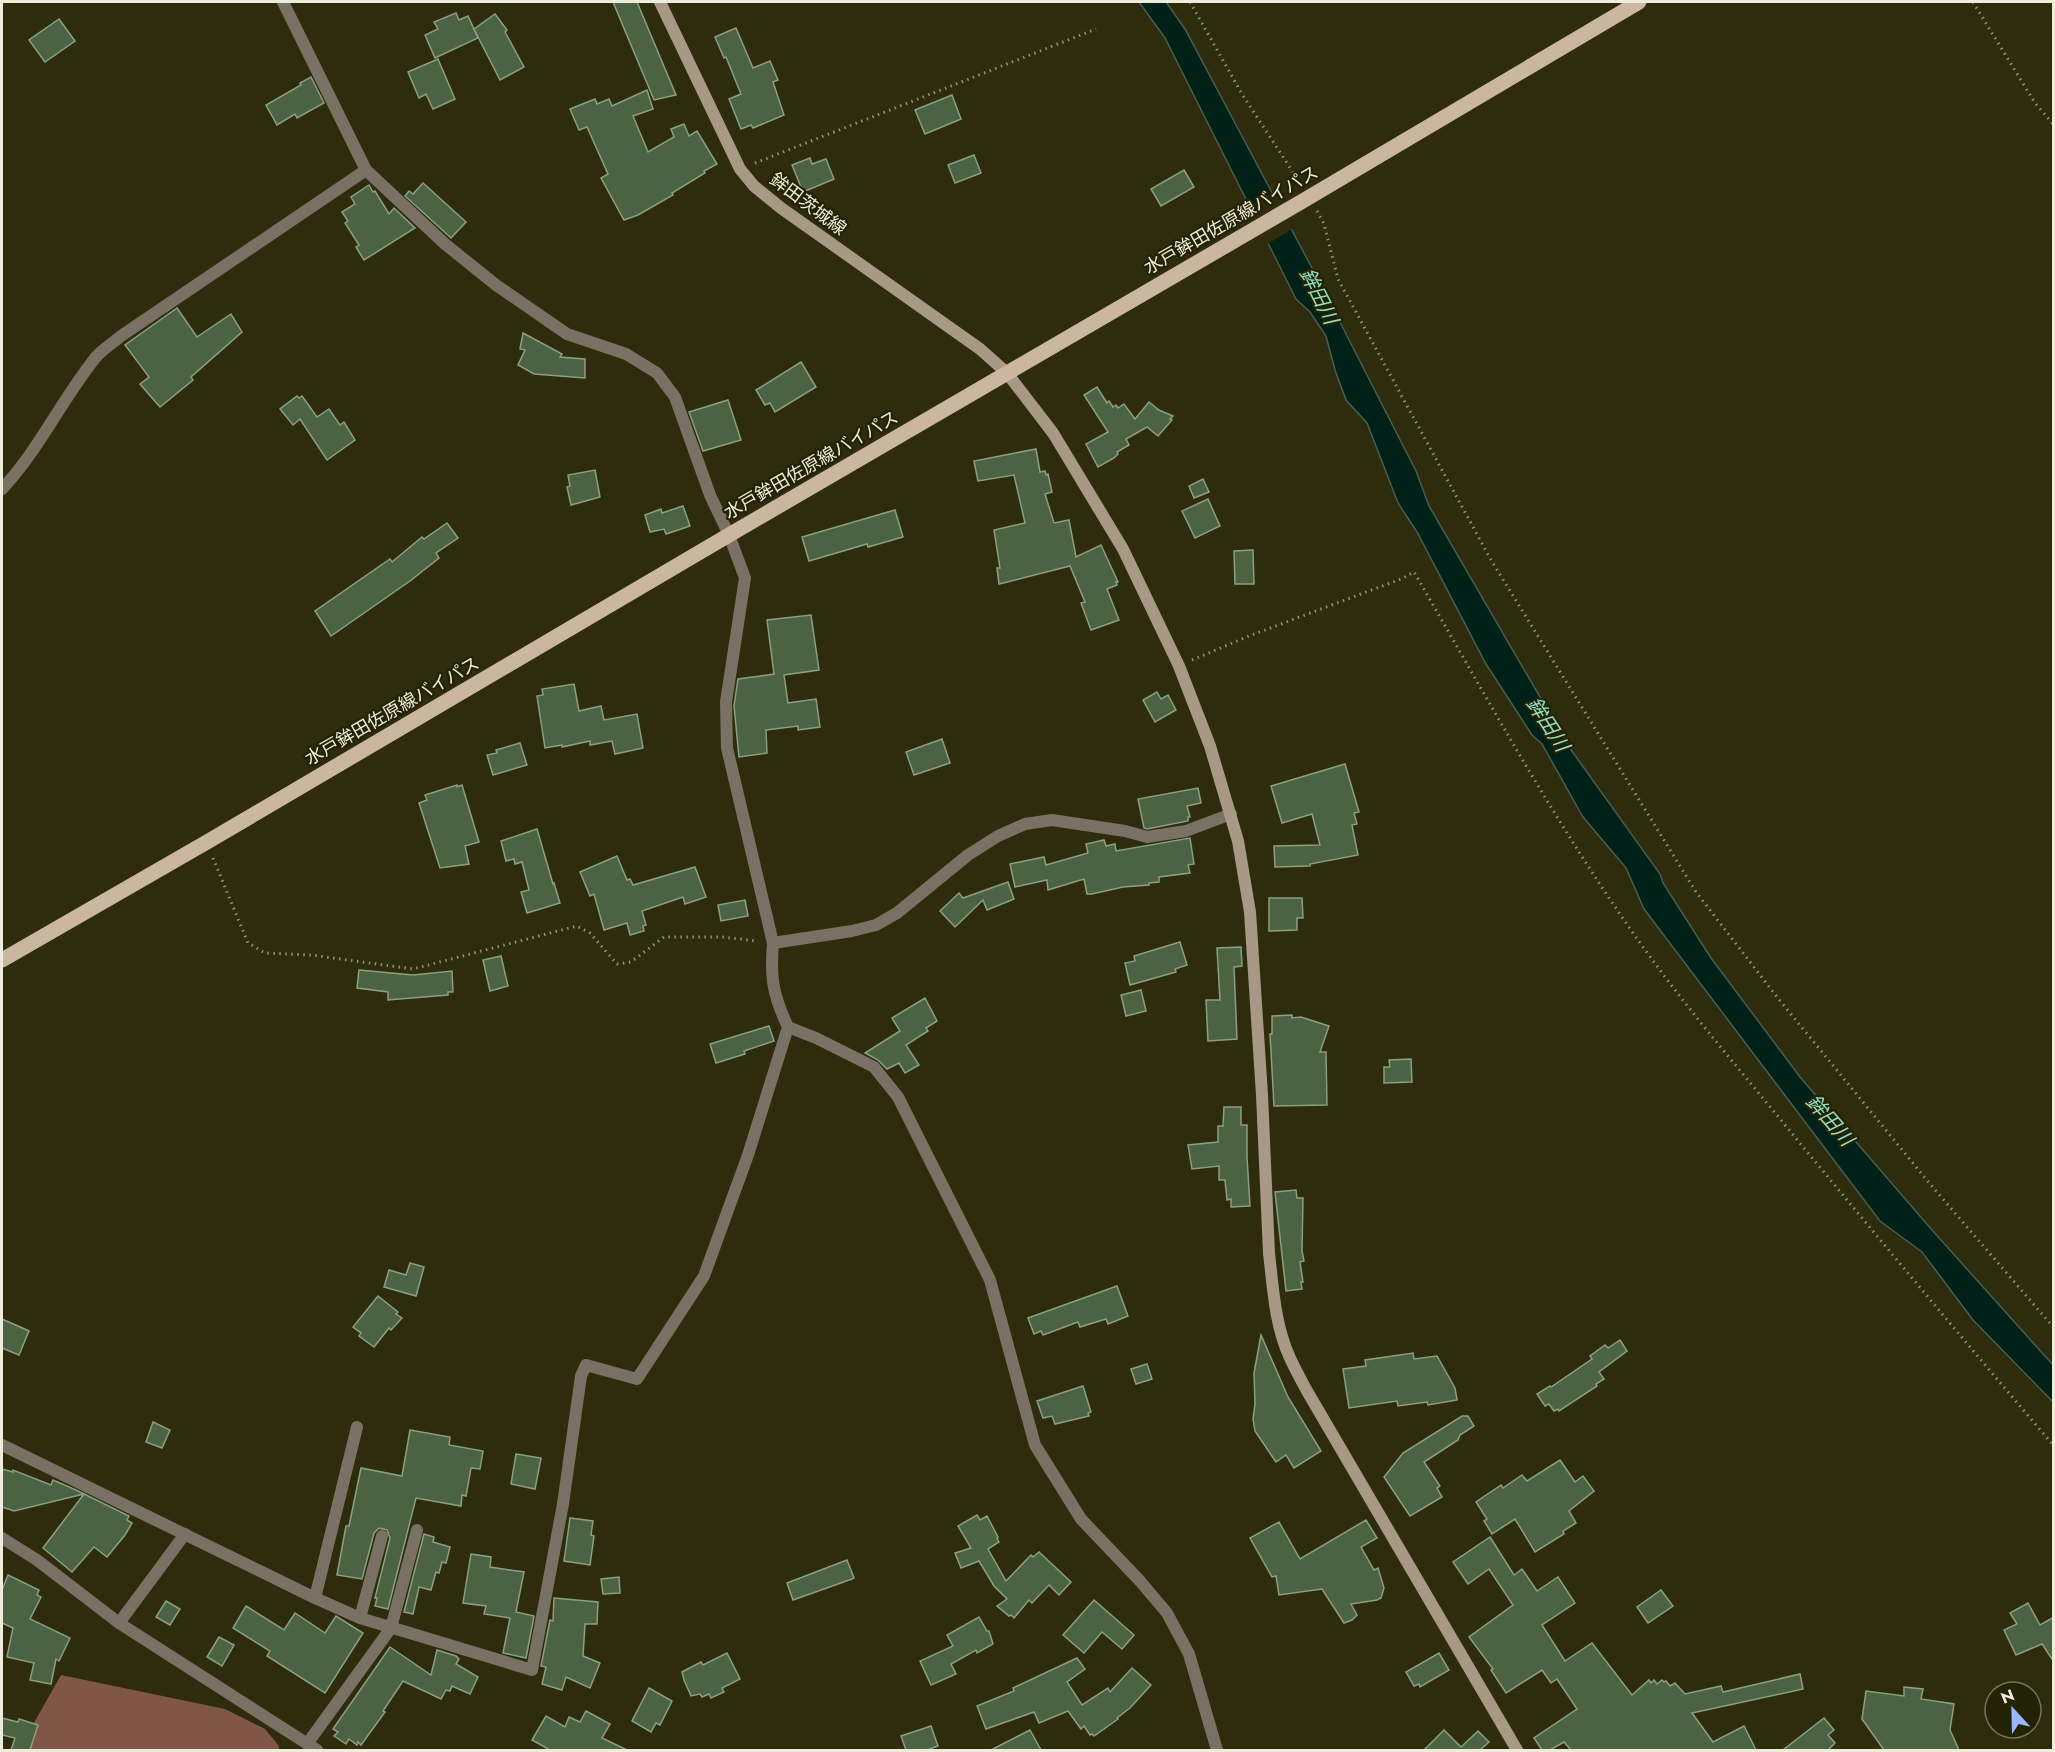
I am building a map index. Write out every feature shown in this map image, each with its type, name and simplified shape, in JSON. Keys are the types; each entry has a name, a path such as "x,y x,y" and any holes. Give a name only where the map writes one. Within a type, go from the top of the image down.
{"main road":[{"name":"水戸鉾田佐原線バイパス","path":"2,960 1640,2"}],"street":[{"path":"284,2 366,170 445,244 496,285 567,334 626,354 657,373 675,397 710,495 729,535 745,578 726,702 727,748 773,943 771,971 776,1002 788,1027 816,1038 874,1067 898,1097 990,1281 1035,1444 1081,1520 1140,1581 1167,1613 1189,1654 1217,1750"},
{"name":"鉾田茨城線","path":"660,2 740,169 754,186 781,208 980,349 1007,373 1053,433 1123,549 1179,666 1210,746 1238,842 1250,912 1261,1072 1269,1253 1280,1331 1289,1357 1307,1391 1518,1750"},
{"path":"2,489 17,472 98,355 121,336 366,170"},
{"path":"773,943 876,925 897,913 968,855 998,836 1025,824 1052,820 1147,837 1186,831 1231,814"},
{"path":"2,1445 360,1618 532,1670 563,1504 581,1376 586,1365 637,1379 704,1276 748,1155 788,1027"},
{"path":"315,1598 357,1427"},
{"path":"2,1538 37,1560 119,1623 312,1747 391,1628 417,1530"},
{"path":"119,1623 185,1534"},
{"path":"360,1618 382,1536"}],"path":[{"path":"1190,2 1305,200 1324,224 1338,279 1491,560 1689,883 1784,1006 1930,1184 2054,1328"},
{"path":"1972,2 2035,103 2054,125"},
{"path":"740,169 1096,29"},
{"path":"1179,666 1249,636 1401,579 1414,572 1579,851 1638,939 1682,998 1752,1084 2054,1446"},
{"path":"207,842 248,943 265,953 311,955 413,969 577,926 590,933 617,964 631,962 664,937 722,937 773,943"}],"shaded area":[{"path":"61,1675 225,1709 265,1729 279,1746 279,1750 24,1750 31,1728"}],"water":[{"name":"鉾田川","path":"1139,2 1166,2 1185,29 1321,285 1416,471 1429,506 1569,747 1660,874 1663,883 1711,958 1800,1077 1932,1230 2053,1365 2053,1402 1973,1320 1922,1252 1880,1221 1644,909 1626,868 1583,817 1542,744 1532,735 1486,664 1417,532 1398,503 1367,423 1346,400 1326,336 1310,312 1296,299 1165,38"}],"pier":[{"path":"1275,192 1294,228 1266,245 1248,208"}],"building":[{"path":"613,2 637,2 676,95 654,100"},
{"path":"456,13 459,20 468,16 478,38 435,58 425,35 438,29 434,22"},
{"path":"495,14 507,30 505,32 524,67 500,80 474,29"},
{"path":"59,19 75,41 45,62 29,40"},
{"path":"736,28 753,68 770,61 778,80 773,82 784,115 753,128 751,125 741,129 729,99 741,94 715,37"},
{"path":"438,59 455,99 433,109 426,94 419,98 408,72"},
{"path":"311,77 324,103 297,118 295,114 277,125 266,105"},
{"path":"647,90 653,109 633,116 648,152 674,137 671,129 684,124 689,136 697,131 717,164 672,193 673,195 638,215 624,220 601,178 608,174 587,127 579,130 570,109 595,99 597,104 609,99 612,106"},
{"path":"952,95 961,119 925,134 915,110"},
{"path":"974,155 981,173 955,183 948,165"},
{"path":"810,158 812,164 826,159 834,179 803,192 792,165"},
{"path":"1184,170 1194,187 1161,206 1151,189"},
{"path":"423,183 466,222 451,238 405,196 409,191 413,194"},
{"path":"369,185 389,214 394,208 415,228 364,260 356,247 359,245 345,223 348,221 342,212 355,204 351,197"},
{"path":"177,308 197,337 231,314 242,332 191,377 193,380 160,407 140,384 149,377 125,345"},
{"path":"523,333 562,354 560,357 585,359 585,378 534,374 518,365 525,350 520,349"},
{"path":"801,362 816,387 775,412 770,403 765,405 756,390"},
{"path":"1097,387 1107,403 1109,401 1113,407 1116,405 1118,408 1124,404 1135,419 1149,402 1159,410 1173,416 1170,419 1172,420 1158,436 1147,427 1126,439 1129,445 1117,452 1114,458 1098,467 1086,444 1108,432 1084,395"},
{"path":"297,396 299,398 302,396 317,417 329,409 340,425 344,422 355,440 327,460 300,419 293,425 280,409"},
{"path":"728,400 741,440 703,451 689,412"},
{"path":"1036,449 1040,472 1045,471 1046,475 1048,474 1052,492 1045,494 1054,523 1069,520 1076,557 1101,545 1118,582 1116,582 1117,585 1107,589 1119,620 1091,630 1081,603 1085,602 1070,566 999,584 997,568 1000,568 994,530 1025,523 1014,475 978,481 974,461"},
{"path":"595,470 600,497 571,505 567,487 570,486 568,475"},
{"path":"1203,479 1209,492 1194,498 1189,486"},
{"path":"1208,499 1220,526 1195,538 1182,511"},
{"path":"683,506 690,526 666,534 664,529 650,532 645,515 661,509 662,513"},
{"path":"895,510 903,537 868,547 867,544 809,561 802,537"},
{"path":"447,523 458,538 436,553 439,558 331,636 315,611 390,559 392,562 422,537 424,539"},
{"path":"1253,550 1254,584 1235,584 1234,551"},
{"path":"811,615 819,670 784,675 788,703 816,699 820,727 798,730 798,726 766,730 767,753 739,757 734,706 738,679 774,674 767,620"},
{"path":"574,684 579,711 601,706 604,720 637,714 643,748 615,754 612,741 590,745 590,741 545,748 537,696 543,695 542,689"},
{"path":"1157,692 1161,699 1168,695 1176,710 1155,722 1143,700"},
{"path":"942,739 950,763 914,775 906,752"},
{"path":"520,743 527,765 493,775 487,755"},
{"path":"1345,764 1359,812 1354,813 1357,824 1352,825 1358,855 1310,864 1310,866 1275,867 1274,846 1320,845 1312,814 1282,823 1271,786"},
{"path":"457,785 457,787 462,785 479,842 465,846 469,864 440,868 419,803 427,800 425,795"},
{"path":"1198,788 1201,803 1187,806 1190,817 1188,821 1144,828 1138,799"},
{"path":"537,829 560,903 527,913 521,892 529,890 522,862 515,864 514,859 506,861 501,841"},
{"path":"1190,838 1194,864 1188,865 1190,873 1159,877 1159,882 1149,883 1149,885 1123,887 1092,894 1087,894 1084,879 1048,890 1047,880 1015,887 1010,864 1044,857 1046,865 1088,853 1086,844 1104,840 1106,846 1115,844 1116,851"},
{"path":"617,856 627,880 630,879 633,885 695,867 706,897 685,904 683,897 642,911 646,925 643,926 644,931 630,935 627,923 604,930 594,894 590,896 580,872"},
{"path":"1008,882 1014,899 987,910 983,900 955,927 940,911 959,893 963,898"},
{"path":"1269,898 1302,898 1303,918 1297,918 1297,930 1269,931"},
{"path":"745,900 748,916 721,921 718,905"},
{"path":"1180,942 1187,965 1175,969 1176,972 1130,985 1125,963 1135,961 1134,956"},
{"path":"1241,947 1242,966 1234,967 1237,1039 1208,1041 1206,1000 1220,1000 1217,948"},
{"path":"501,956 508,986 490,991 483,960"},
{"path":"359,970 413,975 452,971 453,992 448,992 448,995 388,1000 388,992 357,988"},
{"path":"1141,990 1146,1011 1126,1016 1121,995"},
{"path":"925,998 937,1021 926,1028 928,1031 906,1045 919,1065 905,1073 899,1063 887,1069 878,1060 865,1053 900,1031 892,1018"},
{"path":"1292,1015 1292,1018 1301,1017 1329,1026 1320,1052 1326,1052 1327,1105 1274,1106 1270,1034 1272,1034 1272,1016"},
{"path":"769,1026 774,1041 744,1051 745,1054 716,1063 710,1044"},
{"path":"1411,1059 1412,1082 1384,1083 1384,1067 1390,1067 1389,1060"},
{"path":"1224,1107 1241,1107 1241,1125 1247,1125 1250,1206 1231,1207 1231,1199 1227,1200 1225,1180 1219,1180 1219,1166 1192,1169 1188,1145 1218,1142 1218,1126 1223,1126"},
{"path":"1296,1190 1297,1198 1303,1198 1302,1251 1304,1261 1300,1262 1303,1282 1301,1282 1302,1289 1286,1291 1275,1192"},
{"path":"410,1263 424,1267 416,1296 384,1287 389,1270 406,1275"},
{"path":"1117,1286 1128,1316 1108,1324 1106,1319 1080,1327 1078,1322 1043,1335 1041,1331 1034,1334 1028,1318"},
{"path":"378,1296 402,1318 391,1330 389,1328 374,1347 359,1336 361,1333 353,1327"},
{"path":"2,1319 29,1331 19,1355 2,1348"},
{"path":"1261,1335 1288,1397 1321,1451 1294,1468 1286,1455 1276,1462 1255,1431 1254,1373"},
{"path":"1620,1340 1627,1351 1599,1372 1604,1379 1596,1384 1597,1386 1559,1411 1558,1409 1554,1411 1549,1404 1545,1406 1537,1394 1592,1359 1590,1356 1605,1345 1608,1348"},
{"path":"1413,1353 1414,1359 1437,1356 1455,1388 1457,1400 1428,1405 1427,1402 1398,1406 1397,1401 1349,1408 1343,1369 1366,1366 1365,1360"},
{"path":"1147,1364 1152,1379 1136,1384 1131,1369"},
{"path":"1083,1386 1091,1412 1088,1413 1089,1416 1055,1424 1052,1416 1043,1418 1037,1401"},
{"path":"1462,1416 1468,1416 1474,1426 1460,1435 1458,1440 1424,1462 1440,1486 1437,1488 1442,1497 1410,1516 1384,1477 1403,1453"},
{"path":"153,1422 170,1430 162,1448 146,1442"},
{"path":"410,1430 450,1437 449,1445 483,1451 480,1469 471,1468 466,1496 462,1495 461,1506 416,1498 388,1609 375,1606 390,1538 387,1530 379,1528 374,1533 362,1579 337,1575 346,1526 349,1526 361,1468 402,1476"},
{"path":"516,1454 541,1458 535,1489 511,1484"},
{"path":"1560,1460 1575,1482 1583,1476 1594,1491 1569,1511 1576,1523 1563,1531 1564,1534 1535,1552 1515,1519 1492,1534 1484,1521 1487,1519 1476,1502 1501,1485 1503,1488 1522,1475 1527,1481"},
{"path":"2,1469 13,1472 13,1470 51,1485 53,1480 76,1490 129,1516 127,1520 132,1523 107,1557 94,1547 72,1572 43,1548 84,1494 14,1511 2,1507"},
{"path":"977,1515 980,1520 987,1516 998,1537 999,1542 988,1549 1006,1581 1031,1555 1033,1557 1039,1552 1071,1582 1059,1595 1049,1585 1032,1603 1029,1600 1014,1618 1009,1616 997,1606 1007,1599 994,1586 979,1561 961,1568 955,1553 971,1548 958,1526"},
{"path":"570,1518 593,1521 591,1535 594,1536 590,1565 564,1561"},
{"path":"1366,1520 1377,1538 1361,1547 1374,1570 1378,1568 1384,1588 1381,1598 1377,1600 1351,1604 1357,1615 1344,1623 1322,1589 1279,1595 1276,1576 1272,1577 1250,1538 1279,1522 1300,1559"},
{"path":"424,1534 434,1537 433,1542 450,1547 446,1563 442,1562 439,1573 436,1572 431,1590 419,1587 413,1614 404,1612"},
{"path":"1490,1537 1514,1575 1522,1569 1537,1591 1558,1577 1575,1603 1542,1625 1565,1661 1592,1643 1632,1695 1649,1680 1651,1683 1654,1680 1657,1684 1662,1680 1666,1681 1670,1686 1675,1683 1685,1694 1721,1686 1723,1692 1800,1674 1803,1689 1692,1713 1713,1742 1744,1726 1756,1750 1571,1750 1564,1742 1550,1750 1542,1750 1534,1738 1577,1709 1557,1679 1551,1683 1542,1670 1506,1693 1491,1670 1493,1669 1469,1637 1513,1605 1489,1569 1468,1584 1453,1562"},
{"path":"471,1554 491,1557 490,1567 524,1572 516,1612 534,1616 526,1658 503,1653 510,1618 484,1614 486,1606 463,1603"},
{"path":"847,1560 854,1578 793,1600 787,1583"},
{"path":"8,1575 39,1590 37,1595 41,1597 30,1619 70,1638 59,1661 56,1659 51,1684 30,1680 34,1663 7,1657 13,1628 2,1623 2,1590"},
{"path":"619,1577 620,1593 603,1594 601,1579"},
{"path":"1661,1590 1673,1606 1648,1623 1637,1607"},
{"path":"554,1598 598,1602 597,1624 585,1624 583,1656 600,1663 590,1688 566,1677 562,1690 542,1684 546,1667 541,1666 550,1620 553,1621"},
{"path":"1094,1600 1134,1635 1122,1649 1102,1632 1084,1653 1063,1635"},
{"path":"166,1601 180,1609 170,1625 156,1617"},
{"path":"2028,1603 2040,1625 2054,1617 2054,1662 2042,1644 2016,1655 2004,1630 2017,1624 2010,1613"},
{"path":"246,1606 284,1630 295,1613 325,1633 336,1616 363,1633 325,1693 267,1656 270,1651 233,1628"},
{"path":"979,1617 989,1631 993,1644 977,1653 976,1650 951,1664 956,1674 931,1685 920,1661 953,1646 947,1635"},
{"path":"219,1637 234,1645 222,1666 207,1657"},
{"path":"390,1647 431,1675 437,1650 456,1656 459,1659 456,1664 478,1677 470,1694 452,1686 450,1691 446,1690 441,1699 403,1681 383,1711 385,1712 361,1745 349,1739 346,1744 334,1736 338,1732 333,1729"},
{"path":"727,1653 740,1679 722,1688 724,1692 711,1698 709,1694 702,1697 700,1694 691,1696 682,1672 701,1662 703,1665"},
{"path":"1439,1653 1449,1670 1420,1687 1419,1684 1414,1686 1406,1672"},
{"path":"1077,1658 1085,1669 1067,1682 1082,1705 1108,1688 1110,1692 1132,1668 1151,1685 1118,1719 1094,1736 1090,1735 1084,1726 1081,1729 1068,1711 1039,1723 1034,1712 986,1729 977,1706 1014,1691 1013,1688"},
{"path":"1904,1687 1923,1689 1921,1699 1954,1704 1950,1730 1959,1750 1884,1750 1862,1719 1866,1691 1904,1696"},
{"path":"649,1688 672,1701 660,1725 656,1723 651,1732 632,1721"},
{"path":"586,1711 610,1724 602,1738 627,1750 550,1750 532,1740 546,1716 565,1727 569,1717 580,1722"},
{"path":"2,1718 18,1722 19,1719 38,1725 30,1750 11,1750 15,1738 2,1735"},
{"path":"1824,1718 1834,1730 1828,1735 1835,1743 1828,1750 1783,1750"},
{"path":"931,1726 938,1746 927,1750 906,1750 901,1736"},
{"path":"1030,1730 1041,1750 991,1750"},
{"path":"1444,1730 1461,1747 1478,1731 1489,1742 1480,1750 1424,1750"}]}
